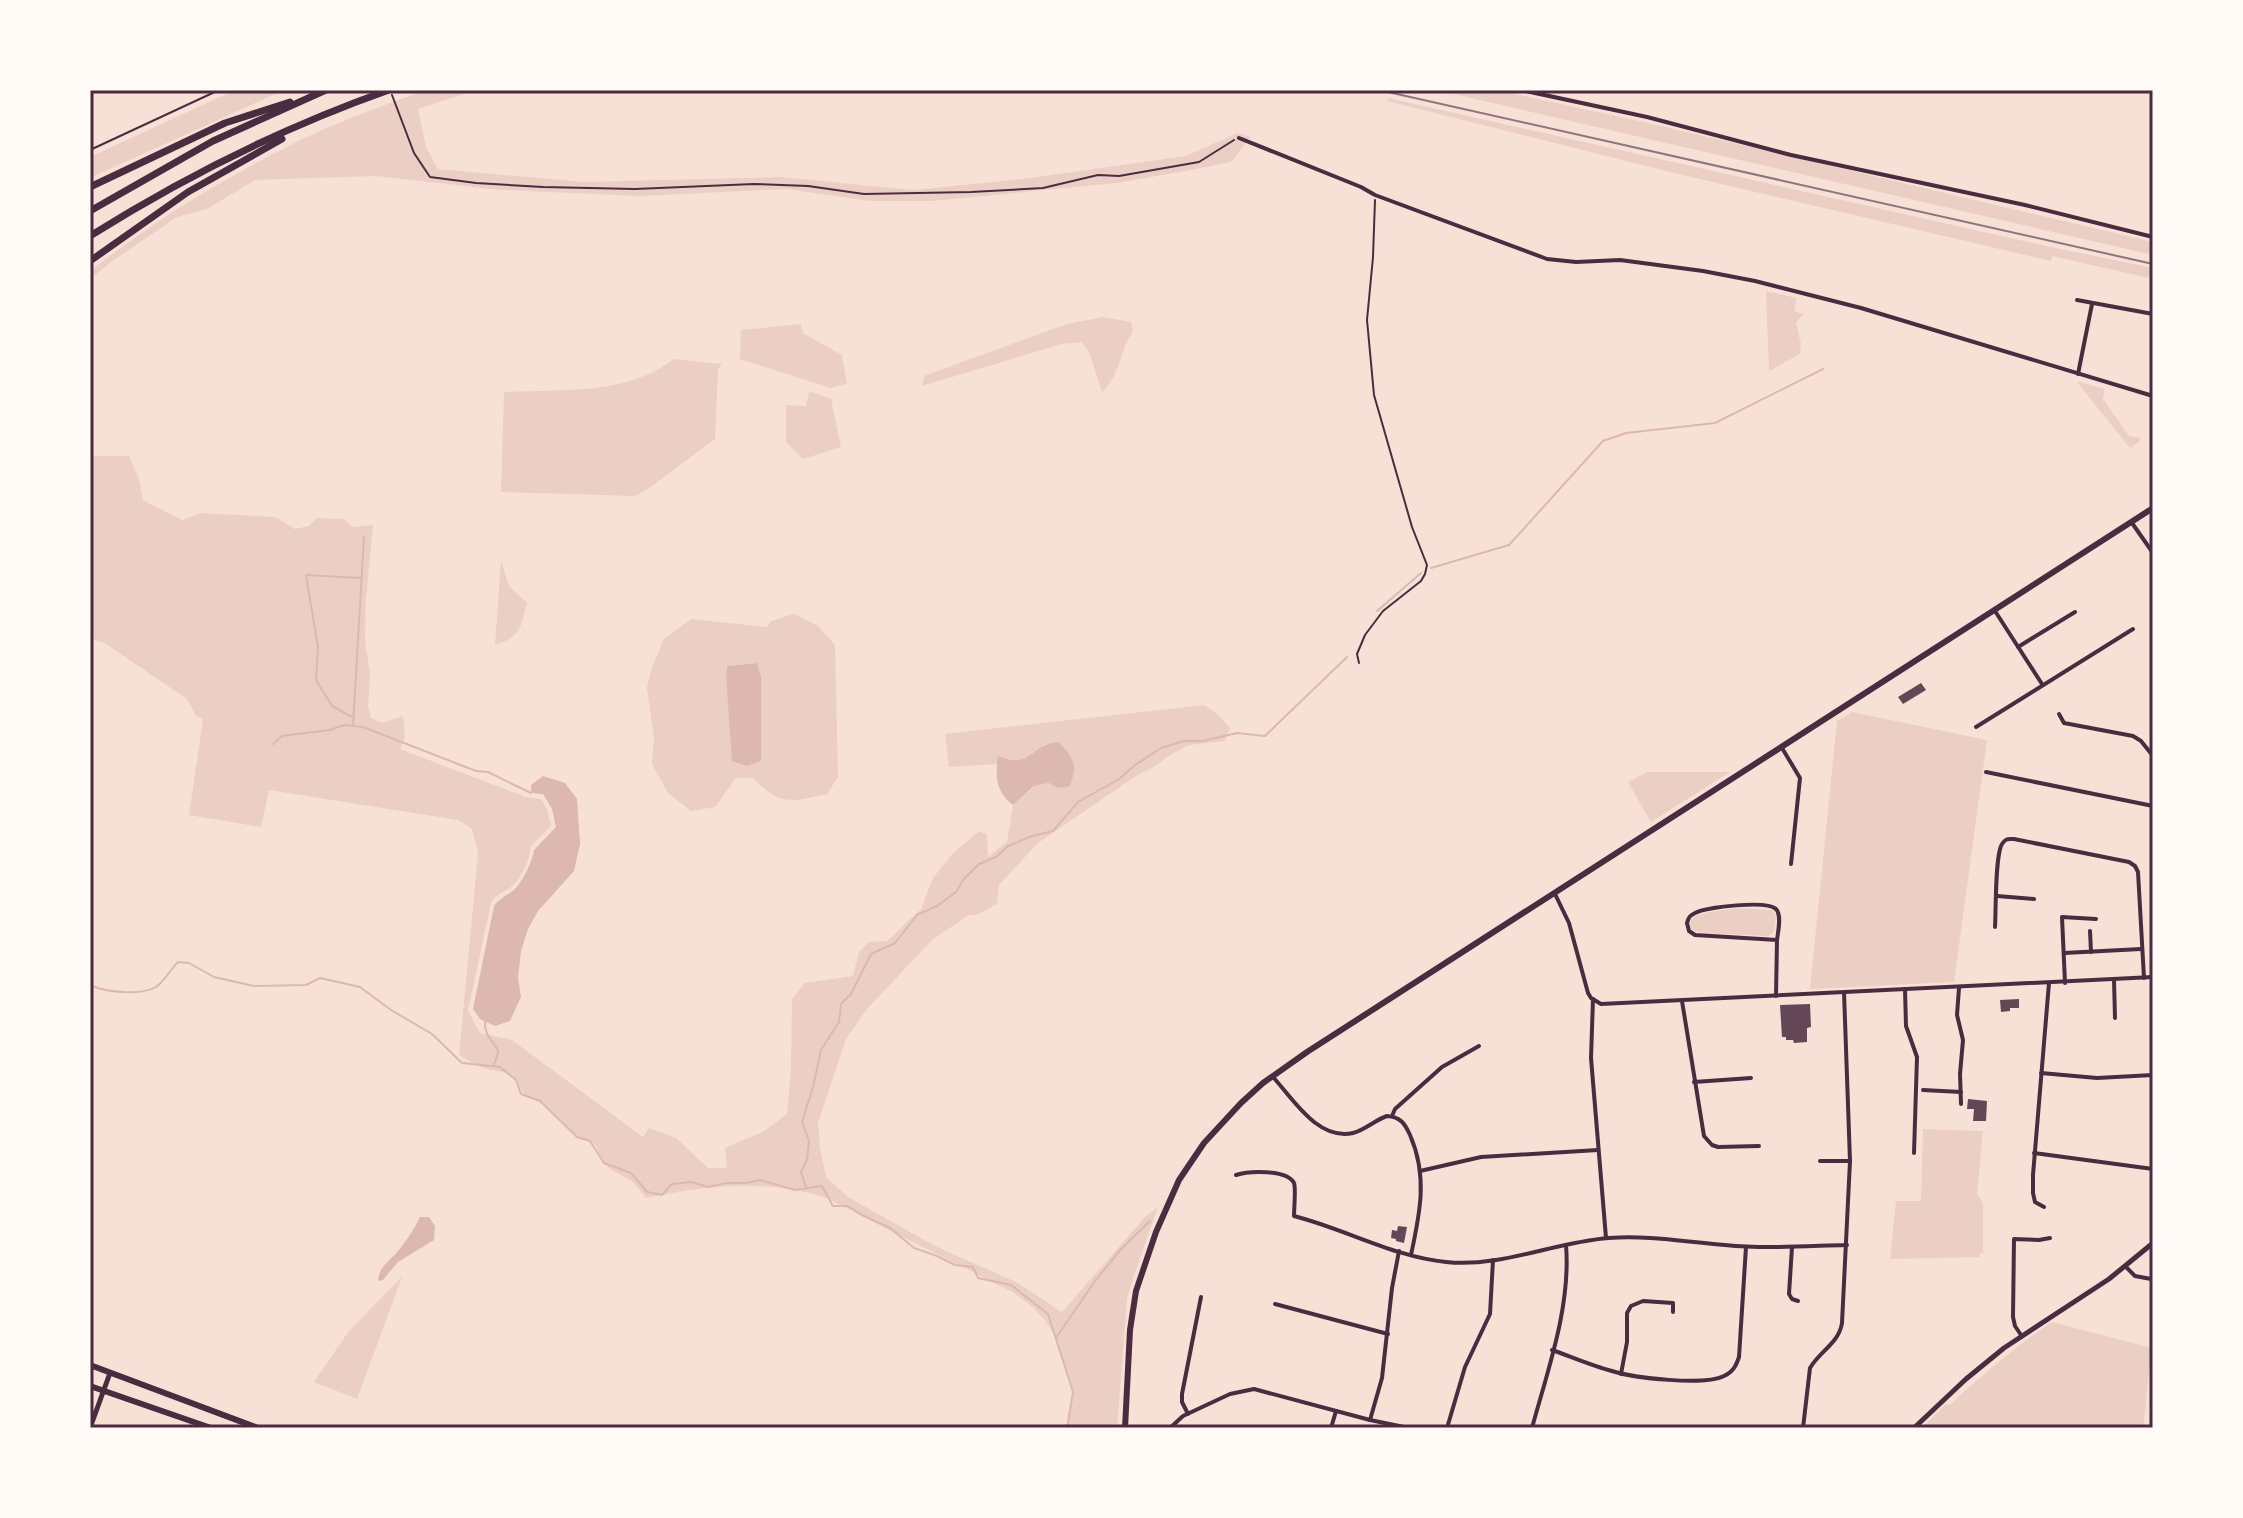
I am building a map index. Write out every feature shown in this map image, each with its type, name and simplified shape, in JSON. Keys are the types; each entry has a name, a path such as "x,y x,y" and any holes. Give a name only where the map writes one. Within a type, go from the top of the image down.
{"highway":[{"path":"90,236 221,162 333,111 389,90"},
{"path":"90,187 225,123 325,91"},
{"path":"90,211 213,141 325,91"},
{"path":"90,261 188,192 333,111"}],"main road":[{"path":"1125,1428 1132,1308 1158,1226 1179,1180 1204,1143 1241,1103 1273,1076 2153,508"},
{"path":"1914,1428 1966,1379 2021,1335 2098,1287 2153,1243"},
{"path":"90,1365 258,1428"},
{"path":"90,1428 110,1373"},
{"path":"90,1386 211,1428"}],"street":[{"path":"1521,90 2153,237"},
{"path":"1239,138 1348,181 1375,195 1547,259 1576,262 1620,260 1755,281 1861,308 2153,396"},
{"path":"2077,300 2153,314"},
{"path":"2078,374 2092,304"},
{"path":"2132,523 2153,553"},
{"path":"1995,611 2042,684"},
{"path":"2018,647 2075,612"},
{"path":"1976,727 2133,629"},
{"path":"2059,714 2064,723 2133,736 2153,756"},
{"path":"1782,748 1800,778 1791,864"},
{"path":"1986,772 2153,806"},
{"path":"1995,927 1999,856 2007,839 2129,862 2138,872 2144,978"},
{"path":"1555,894 1569,923 1586,987 1593,999 1591,1058 1606,1238"},
{"path":"1997,896 2034,899"},
{"path":"1776,996 1779,913 1776,909 1742,905 1718,907 1694,913 1687,923 1689,931 1695,935 1777,940"},
{"path":"2065,983 2062,917 2096,919"},
{"path":"2090,931 2091,952"},
{"path":"2064,953 2142,949"},
{"path":"1593,999 1607,1005 2153,977"},
{"path":"2114,980 2115,1018"},
{"path":"2044,1207 2035,1202 2033,1193 2049,983"},
{"path":"1959,987 1957,1015 1963,1034 1961,1104"},
{"path":"1905,989 1906,1026 1917,1057 1914,1153"},
{"path":"1803,1428 1810,1368 1842,1329 1850,1161 1844,992"},
{"path":"1682,1001 1702,1131 1712,1145 1724,1148 1759,1146"},
{"path":"1391,1116 1442,1067 1479,1046"},
{"path":"2041,1073 2097,1078 2153,1075"},
{"path":"1273,1076 1318,1127 1328,1132 1357,1132 1391,1116 1398,1118 1406,1127 1420,1171 1421,1206 1411,1255"},
{"path":"1694,1082 1751,1078"},
{"path":"1923,1090 1962,1092"},
{"path":"1420,1171 1481,1157 1598,1150"},
{"path":"2034,1153 2153,1169"},
{"path":"1820,1161 1850,1161"},
{"path":"1236,1175 1255,1172 1290,1179 1294,1186 1294,1216 1411,1255 1447,1263 1493,1260 1606,1238 1662,1238 1746,1247 1847,1245"},
{"path":"2010,1233 2014,1239 2013,1317 2021,1335"},
{"path":"2014,1239 2050,1238"},
{"path":"1532,1428 1568,1273 1566,1245"},
{"path":"1552,1350 1621,1374 1666,1379 1721,1378 1731,1372 1739,1357 1746,1247"},
{"path":"1792,1247 1789,1294 1798,1301"},
{"path":"1370,1420 1382,1378 1399,1251"},
{"path":"1447,1428 1465,1367 1490,1314 1493,1260"},
{"path":"2125,1266 2140,1279 2151,1279"},
{"path":"1188,1414 1182,1394 1201,1297"},
{"path":"1621,1374 1627,1342 1627,1313 1631,1306 1643,1301 1673,1303 1673,1312"},
{"path":"1275,1304 1388,1334"},
{"path":"1258,1381 1258,1389"},
{"path":"1170,1428 1188,1414 1236,1391 1258,1389 1409,1428"},
{"path":"1331,1428 1336,1410"}],"path":[{"path":"90,150 219,90"},
{"path":"389,90 414,153 430,177 543,187 635,189 754,184 890,195 1043,188 1098,175 1119,176 1199,162 1224,144 1239,138"},
{"path":"1359,663 1357,654 1365,635 1383,611 1421,581 1427,565 1412,527 1374,395 1367,320 1375,241 1375,195"}],"shaded area":[{"path":"235,90 284,90 90,178 90,157"},
{"path":"425,90 476,90 418,109 426,147 438,169 583,182 781,177 913,190 1023,179 1186,156 1237,133 1251,137 1231,162 1117,183 932,201 869,201 787,189 641,196 501,190 375,176 255,180 207,209 177,217 90,279 90,271 113,254 233,176 317,132"},
{"path":"1436,90 1496,90 1644,122 2153,242 2153,255"},
{"path":"1388,98 2153,268 2153,279 2052,256 2051,261 1670,172 1387,101"},
{"path":"1766,291 1797,298 1794,311 1803,314 1796,323 1800,354 1769,371"},
{"path":"1103,317 1131,322 1133,331 1112,379 1102,392 1089,352 1082,342 1062,344 922,386 924,376 1067,324"},
{"path":"801,324 803,333 842,355 847,384 830,388 740,359 741,330"},
{"path":"674,359 722,364 718,370 715,439 635,496 501,492 504,392 614,385 655,371"},
{"path":"2076,381 2105,389 2103,399 2129,436 2140,438 2139,442 2130,448"},
{"path":"809,391 831,399 841,447 803,459 786,442 786,405 806,406"},
{"path":"90,456 129,456 139,479 143,500 183,520 200,513 275,517 295,529 309,526 317,518 343,519 353,527 373,525 365,641 370,674 368,707 371,718 382,723 403,716 405,736 400,749 526,797 541,799 551,826 531,846 519,879 491,903 468,1011 480,1033 512,1040 643,1137 649,1128 676,1138 708,1168 727,1168 725,1148 764,1131 787,1114 792,999 805,983 853,976 859,952 869,942 887,941 921,909 933,878 953,853 979,831 987,835 988,857 1007,842 1013,805 1035,786 1049,783 1047,743 1020,760 999,757 997,764 949,767 945,734 1204,705 1216,713 1230,728 1225,741 1189,745 1139,774 1038,843 999,885 997,904 976,915 969,915 932,940 867,1009 846,1039 818,1123 826,1177 848,1197 935,1246 1016,1282 1062,1312 1145,1217 1158,1207 1127,1299 1117,1428 1066,1428 1073,1392 1056,1338 1033,1307 1014,1293 826,1198 804,1192 736,1186 646,1198 633,1182 607,1167 594,1143 577,1137 540,1101 524,1095 512,1077 480,1067 459,1055 478,853 472,829 458,820 269,790 261,827 189,815 203,719 196,716 187,699 106,644 90,638"},
{"path":"501,560 509,586 527,603 515,635 495,645"},
{"path":"794,614 817,625 835,645 838,777 827,794 795,800 771,793 753,778 736,778 715,807 691,811 668,793 652,764 654,738 647,688 664,639 691,619 767,627 771,621","holes":["757,663 761,676 761,761 733,761 727,666"]},
{"path":"757,663 761,676 761,761 747,766 732,761 727,666"},
{"path":"1852,712 1987,740 1954,982 1810,989 1837,721"},
{"path":"1059,742 1073,762 1070,786 1058,788 1049,783 1034,786 1013,805 998,784 998,756 1018,760"},
{"path":"1647,772 1730,772 1651,822 1628,782"},
{"path":"543,776 565,783 577,799 580,844 574,871 538,911 528,929 518,977 521,997 510,1021 495,1026 480,1019 473,1009 494,906 517,887 527,871 534,850 556,827 552,809 543,794 531,793 531,785"},
{"path":"1740,908 1773,910 1776,918 1774,932 1768,936 1703,933 1694,931 1690,926 1695,916"},
{"path":"1923,1129 1983,1131 1977,1194 1983,1203 1983,1253 1980,1257 1890,1259 1896,1201 1921,1201"},
{"path":"420,1217 429,1217 435,1226 434,1240 398,1262 383,1280 378,1281 383,1268"},
{"path":"402,1277 357,1399 314,1382 349,1331"},
{"path":"2052,1322 2152,1348 2143,1428 1922,1428 1946,1404 1950,1405 2000,1361"}],"building":[{"path":"1921,683 1926,690 1903,704 1898,697"},
{"path":"2019,999 2019,1008 2001,1012 2000,1000"},
{"path":"1810,1004 1811,1027 1807,1028 1807,1042 1794,1043 1782,1037 1780,1005"},
{"path":"1968,1099 1987,1101 1986,1121 1973,1121 1974,1109 1967,1109"},
{"path":"1398,1226 1407,1227 1404,1243 1391,1238 1392,1230 1397,1231"}],"waterway":[{"path":"1431,568 1509,545 1603,441 1626,433 1715,423 1823,369"},
{"path":"353,726 364,536"},
{"path":"1377,611 1421,573"},
{"path":"354,718 332,706 316,680 318,648 306,575 362,578"},
{"path":"806,1187 801,1172 807,1160 809,1141 802,1122 821,1050 839,1022 841,1004 851,994 871,954 895,943 917,915 937,906 956,892 979,864 996,857 1008,846 1053,831 1078,802 1119,779 1161,748 1184,741 1203,741 1237,733 1265,736 1347,657"},
{"path":"273,744 282,736 330,730 344,725 363,727 476,771 488,772 531,793"},
{"path":"90,985 123,992 149,990 158,985 178,962 189,963 214,977 254,986 306,985 320,978 360,987 432,1034 462,1063 500,1067 516,1080 521,1094 540,1101 577,1137 590,1141 604,1163 631,1173 647,1192 662,1195 672,1184 692,1182 708,1187 760,1180 795,1190 822,1186 833,1206 848,1206 890,1228 914,1248 955,1265 973,1267 978,1278 1011,1285 1048,1314 1073,1392 1067,1428"},
{"path":"485,1021 487,1033 498,1054 493,1066"},
{"path":"1056,1338 1095,1281 1150,1221"}],"railway":[{"path":"1379,90 2153,264"}]}
